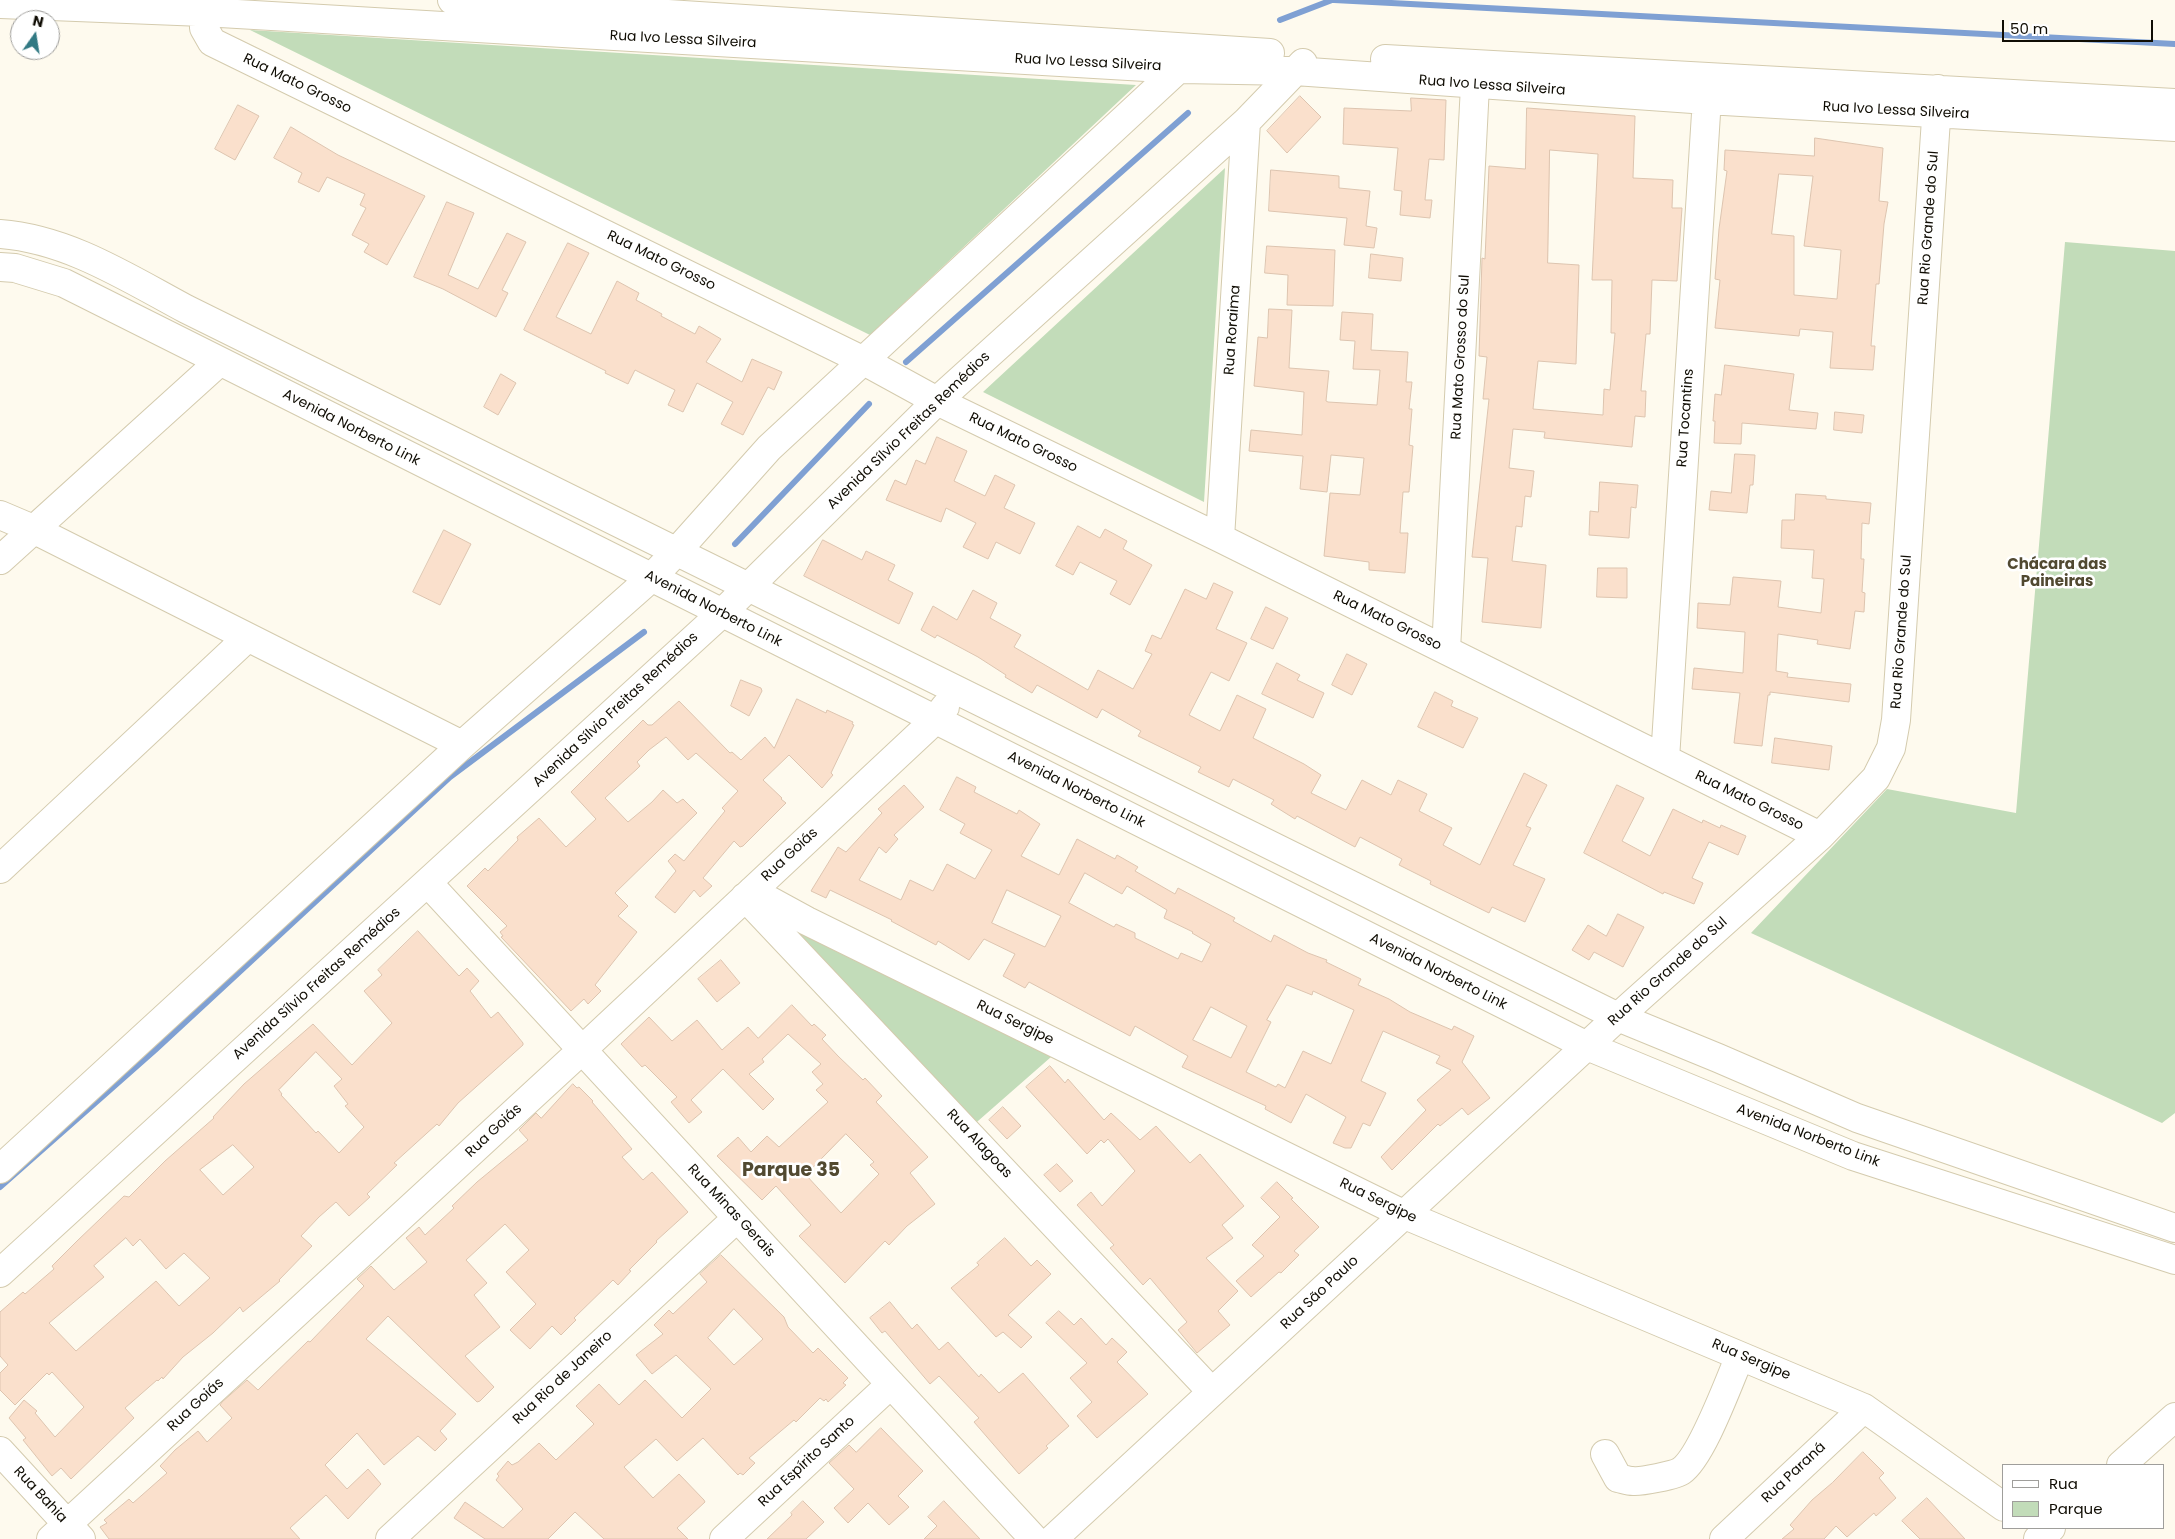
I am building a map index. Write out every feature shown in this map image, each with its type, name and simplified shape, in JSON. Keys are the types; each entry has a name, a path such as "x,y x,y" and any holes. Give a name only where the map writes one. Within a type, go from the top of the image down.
{"street":[{"name":"Rua Ivo Lessa Silveira","path":"452,0 1199,48 1303,63 1707,89 1937,101 2175,103"},
{"name":"Rua Ivo Lessa Silveira","path":"0,4 203,6 1180,68 1303,63"},
{"name":"Rua Mato Grosso","path":"203,6 204,28 212,42 864,361 937,401 1220,538 1820,836"},
{"path":"0,1169 462,746 650,578 677,552 768,448 1180,68 1199,48"},
{"name":"Avenida Sílvio Freitas Remédios","path":"0,1273 722,613 937,401 1246,122 1303,63"},
{"name":"Rua Mato Grosso do Sul","path":"1446,650 1476,75"},
{"name":"Rua Tocantins","path":"1664,759 1707,89"},
{"name":"Rua Ivo Lessa Silveira","path":"1937,101 2175,127"},
{"name":"Rua Rio Grande do Sul","path":"1587,1046 1820,836 1876,778 1891,748 1896,710 1937,101"},
{"name":"Rua Roraima","path":"1220,538 1246,122"},
{"path":"0,234 54,244 98,262 186,309 1618,1017 1856,1118 2175,1228"},
{"name":"Avenida Norberto Link","path":"0,267 15,268 64,283 1587,1046 1853,1156 2175,1260"},
{"path":"0,560 219,362"},
{"path":"0,515 34,529 462,746"},
{"path":"0,869 247,638"},
{"name":"Rua Goiás","path":"66,1534 935,720 959,691"},
{"path":"1246,876 1266,842"},
{"name":"Rua Minas Gerais","path":"428,882 1034,1539"},
{"name":"Rua Sergipe","path":"749,894 1405,1215 1864,1408 2002,1506"},
{"name":"Rua Alagoas","path":"749,894 1212,1392"},
{"name":"Rua São Paulo","path":"1053,1539 1587,1046"},
{"path":"1703,1094 1718,1058"},
{"path":"2040,1216 2049,1185"},
{"name":"Rua Rio de Janeiro","path":"390,1539 737,1218"},
{"path":"1605,1454 1618,1478 1634,1482 1681,1472 1692,1459 1716,1413 1740,1356"},
{"name":"Rua Espírito Santo","path":"724,1539 891,1384"},
{"name":"Rua Paraná","path":"1724,1539 1864,1408"},
{"path":"2122,1464 2175,1417"},
{"name":"Rua Bahia","path":"0,1452 66,1534"}],"green space":[{"path":"250,30 1136,85 870,335"},
{"path":"1225,168 1204,502 983,392"},
{"path":"2065,242 2175,251 2175,1113 2162,1123 1751,933 1887,789 2016,813"},
{"path":"762,908 1059,1050 970,1128"}],"building":[{"path":"1300,96 1321,117 1287,153 1267,131"},
{"path":"1411,98 1446,100 1444,160 1429,159 1425,200 1432,200 1430,218 1400,215 1402,191 1394,190 1398,148 1343,144 1344,108 1411,111"},
{"path":"238,105 259,116 235,160 215,149"},
{"path":"1527,108 1635,116 1633,178 1673,180 1672,208 1682,208 1677,281 1652,280 1650,334 1646,334 1641,391 1646,391 1645,417 1635,416 1632,447 1544,438 1545,432 1513,429 1509,468 1534,471 1531,497 1525,496 1522,527 1516,526 1512,561 1546,565 1541,628 1482,622 1488,558 1472,557 1489,399 1483,399 1487,357 1479,356 1482,258 1485,259 1489,166 1525,169","holes":["1550,150 1598,154 1592,280 1612,280 1611,333 1615,333 1610,390 1604,389 1603,415 1533,409 1538,361 1576,364 1579,265 1548,263"]},
{"path":"291,127 338,155 425,196 387,265 364,252 369,244 352,235 366,208 360,205 365,194 327,177 319,192 298,182 302,173 274,158"},
{"path":"1815,138 1883,148 1879,201 1888,202 1884,224 1879,284 1876,284 1871,346 1875,346 1873,370 1830,368 1833,332 1800,329 1799,336 1715,328 1720,280 1715,279 1719,229 1727,171 1724,170 1725,150 1814,156","holes":["1779,174 1813,176 1804,246 1841,250 1837,299 1794,295 1794,236 1772,234"]},
{"path":"1271,170 1339,176 1339,188 1370,191 1366,226 1377,228 1374,248 1344,245 1347,218 1269,211"},
{"path":"447,202 474,213 448,275 478,289 507,233 526,242 502,290 508,293 496,317 443,289 414,277"},
{"path":"568,243 589,253 556,317 591,334 617,281 639,293 636,300 662,314 661,316 695,334 699,326 721,339 706,362 742,382 752,359 782,372 774,390 768,387 743,435 721,424 733,402 697,383 683,412 668,405 675,390 635,370 628,384 524,330"},
{"path":"1267,246 1335,250 1333,306 1287,305 1288,275 1265,273"},
{"path":"1371,254 1403,258 1401,281 1369,278"},
{"path":"1269,309 1292,310 1289,368 1329,371 1326,401 1328,402 1377,405 1380,370 1353,369 1355,341 1340,340 1342,312 1373,314 1371,350 1408,352 1406,382 1412,382 1409,409 1412,409 1409,445 1413,446 1409,492 1403,492 1400,533 1408,533 1405,573 1369,570 1369,562 1324,556 1330,493 1360,495 1364,458 1331,455 1327,492 1300,489 1303,456 1249,451 1251,430 1302,435 1304,392 1254,386 1258,337 1267,338"},
{"path":"1725,365 1794,374 1789,410 1818,413 1816,429 1742,423 1741,444 1714,443 1715,394 1721,395"},
{"path":"501,374 516,383 498,415 484,407"},
{"path":"1835,412 1864,415 1862,433 1834,430"},
{"path":"937,437 967,451 954,481 985,496 995,475 1015,485 1004,508 1035,523 1020,554 996,542 988,559 963,547 976,523 946,508 941,522 886,500 895,480 906,485 916,460 925,464"},
{"path":"1735,454 1755,455 1753,485 1750,485 1747,513 1709,510 1711,491 1731,493"},
{"path":"1600,482 1638,485 1636,508 1631,507 1629,538 1589,535 1590,511 1598,512"},
{"path":"1796,494 1826,496 1826,499 1871,503 1869,524 1862,523 1861,559 1864,559 1862,592 1865,593 1864,612 1855,611 1850,649 1817,644 1818,640 1778,634 1776,671 1788,673 1787,677 1851,684 1849,702 1770,692 1770,695 1768,695 1762,746 1734,743 1740,693 1692,689 1694,668 1743,673 1745,632 1697,628 1698,603 1730,605 1733,577 1781,581 1778,607 1821,613 1824,579 1812,578 1814,550 1781,548 1782,520 1794,520"},
{"path":"1078,526 1100,538 1105,529 1127,541 1123,549 1152,565 1130,605 1110,594 1117,581 1080,562 1073,575 1056,566"},
{"path":"444,530 471,544 440,605 413,592"},
{"path":"823,540 862,560 866,551 895,565 888,580 913,593 899,624 804,576"},
{"path":"1598,568 1627,568 1627,598 1597,597"},
{"path":"1214,583 1233,592 1216,629 1247,643 1229,681 1211,672 1189,715 1220,731 1237,695 1266,709 1253,738 1304,764 1321,775 1311,793 1346,810 1362,780 1391,795 1398,780 1427,794 1419,811 1452,828 1443,845 1480,865 1524,773 1547,785 1526,826 1531,828 1513,865 1545,879 1525,922 1492,907 1489,913 1430,884 1431,881 1399,865 1402,859 1360,837 1355,847 1297,816 1295,819 1271,804 1274,800 1233,779 1229,787 1198,772 1201,767 1138,736 1141,731 1102,709 1097,718 1037,685 1032,693 1005,677 1006,675 978,657 937,635 935,638 921,630 933,606 957,620 973,590 997,603 990,618 1021,635 1014,647 1088,690 1098,670 1133,689 1152,654 1145,651 1152,635 1161,639 1185,589 1206,599"},
{"path":"1266,607 1288,618 1273,649 1251,639"},
{"path":"1347,654 1367,664 1352,695 1332,685"},
{"path":"1277,663 1300,675 1297,680 1324,693 1313,718 1262,694"},
{"path":"741,680 761,688 762,691 749,716 731,706"},
{"path":"1435,692 1453,701 1451,706 1478,718 1463,748 1418,727"},
{"path":"797,699 826,713 827,710 853,722 852,724 854,725 831,773 833,775 822,788 789,755 763,780 786,803 743,846 740,847 734,841 703,878 712,886 700,897 694,890 675,913 655,897 676,871 668,861 675,854 684,861 725,811 722,808 738,791 696,753 688,760 666,737 637,762 640,766 605,798 628,822 663,790 677,803 683,799 697,813 615,893 628,906 618,916 637,932 595,985 601,991 588,1004 584,999 571,1011 501,937 503,936 500,932 507,926 467,886 485,868 488,871 518,840 517,837 539,818 566,847 596,819 571,792 643,720 648,725 652,725 679,701 730,753 732,752 741,760 765,737 774,748"},
{"path":"1775,738 1832,746 1829,770 1772,763"},
{"path":"957,777 976,787 974,792 1017,814 1019,810 1040,824 1021,856 1059,875 1077,839 1115,859 1117,855 1138,867 1135,871 1175,894 1178,888 1235,918 1233,921 1271,942 1274,935 1308,953 1327,960 1326,962 1361,979 1358,985 1389,999 1410,1012 1452,1030 1454,1026 1474,1036 1462,1062 1490,1098 1468,1115 1462,1108 1440,1126 1438,1124 1392,1170 1381,1157 1426,1110 1417,1100 1451,1070 1436,1063 1440,1056 1383,1031 1361,1081 1386,1093 1370,1126 1363,1123 1351,1148 1345,1148 1333,1143 1346,1117 1306,1094 1291,1123 1265,1109 1266,1106 1182,1067 1188,1056 1135,1026 1130,1036 1029,982 1025,988 1003,976 1015,954 984,939 969,960 938,941 936,945 892,920 830,890 826,898 811,891 838,847 846,852 882,813 878,809 904,785 924,807 894,835 898,839 886,853 879,847 859,880 901,900 910,880 933,891 947,864 975,879 992,850 960,833 965,824 940,810","holes":["1085,873 1122,894 1127,886 1167,910 1164,918 1193,932 1211,944 1202,962 1181,953 1178,959 1135,938 1135,933 1116,924 1114,927 1069,903","1007,890 1061,916 1045,947 992,923","1287,985 1312,995 1313,991 1354,1010 1331,1064 1303,1051 1285,1088 1278,1084 1276,1087 1246,1072 1271,1022 1267,1020","1211,1007 1247,1026 1231,1058 1193,1040"]},
{"path":"1617,785 1644,798 1622,841 1650,856 1673,809 1702,823 1703,820 1720,828 1721,825 1746,836 1738,855 1709,842 1692,878 1703,883 1694,904 1664,892 1663,894 1584,853"},
{"path":"1618,914 1644,927 1623,967 1594,952 1589,960 1572,950 1588,925 1606,936"},
{"path":"418,931 459,976 467,968 479,981 470,991 491,1018 498,1012 523,1045 458,1103 439,1126 437,1124 394,1163 397,1165 367,1194 370,1197 349,1216 336,1202 319,1217 301,1236 312,1246 280,1281 243,1312 240,1307 213,1333 183,1357 163,1379 162,1377 157,1380 125,1408 134,1418 71,1479 61,1468 52,1476 23,1440 26,1438 9,1418 24,1400 37,1411 35,1413 55,1437 84,1407 52,1372 49,1375 47,1373 15,1405 0,1390 0,1373 8,1365 0,1356 0,1312 54,1269 52,1266 124,1196 129,1197 165,1161 214,1118 244,1084 313,1024 352,1065 392,1023 364,991 382,975 378,970","holes":["316,1052 342,1079 334,1086 348,1104 345,1106 364,1127 339,1153 318,1131 316,1133 281,1095 279,1090","233,1145 254,1167 223,1195 200,1170","126,1238 133,1246 140,1239 166,1269 184,1253 210,1278 179,1306 156,1281 76,1351 49,1323 104,1277 94,1266"]},
{"path":"721,960 740,983 717,1002 698,979"},
{"path":"792,1005 812,1026 814,1024 826,1035 822,1039 838,1056 863,1080 865,1078 882,1096 876,1102 928,1157 910,1173 935,1204 907,1226 889,1245 885,1241 845,1283 799,1236 811,1225 776,1186 762,1200 717,1156 738,1137 751,1152 767,1136 779,1147 828,1102 816,1090 823,1084 812,1072 821,1064 788,1034 762,1059 764,1062 749,1074 774,1099 763,1110 723,1069 691,1100 702,1112 689,1123 671,1102 677,1097 645,1065 642,1067 621,1044 649,1017 672,1041 697,1020 722,1050 748,1027 758,1038","holes":["846,1134 874,1162 870,1165 879,1174 841,1213 806,1175"]},
{"path":"1050,1066 1065,1083 1068,1079 1104,1120 1111,1113 1140,1140 1156,1126 1190,1163 1200,1154 1244,1206 1222,1225 1233,1238 1206,1258 1238,1291 1218,1311 1230,1325 1197,1353 1178,1330 1187,1322 1150,1278 1143,1285 1110,1248 1114,1245 1077,1205 1091,1192 1102,1206 1135,1171 1108,1139 1104,1143 1101,1140 1087,1154 1026,1087"},
{"path":"573,1084 577,1088 579,1087 593,1101 632,1149 622,1157 643,1180 652,1172 688,1212 656,1241 618,1285 613,1280 574,1318 576,1320 561,1335 552,1326 530,1349 510,1330 536,1304 506,1272 529,1250 505,1224 466,1260 487,1283 474,1295 500,1327 465,1356 494,1387 480,1401 477,1402 388,1316 366,1339 456,1414 440,1431 447,1439 435,1451 418,1436 384,1465 357,1433 325,1465 347,1489 368,1469 381,1484 348,1519 326,1495 290,1528 300,1539 109,1539 100,1527 107,1523 104,1520 129,1499 133,1503 167,1473 160,1466 175,1450 198,1431 207,1442 232,1418 220,1405 222,1402 247,1380 258,1390 308,1341 310,1342 364,1286 357,1279 371,1266 394,1290 427,1262 406,1238 419,1227 425,1235 454,1208 452,1206 477,1182 528,1140 519,1130 536,1113 541,1118"},
{"path":"1003,1107 1021,1126 1007,1139 989,1120"},
{"path":"1057,1164 1073,1181 1060,1192 1044,1175"},
{"path":"1277,1182 1319,1227 1294,1251 1299,1255 1281,1273 1279,1272 1251,1297 1236,1281 1264,1256 1252,1245 1280,1217 1261,1198"},
{"path":"1005,1238 1031,1266 1037,1260 1051,1274 1008,1315 1032,1337 1021,1348 1003,1332 996,1337 951,1288 979,1265 977,1263"},
{"path":"721,1255 784,1317 788,1327 813,1353 818,1348 848,1378 843,1383 846,1385 828,1402 826,1399 824,1401 820,1398 796,1422 794,1420 749,1458 755,1463 743,1475 740,1473 738,1475 703,1438 677,1461 656,1439 624,1467 653,1498 679,1474 704,1500 705,1502 677,1528 688,1539 604,1539 575,1512 548,1539 485,1539 454,1518 465,1502 503,1528 523,1509 496,1480 499,1476 497,1474 508,1461 512,1465 518,1462 539,1443 556,1460 594,1424 576,1406 599,1384 619,1405 645,1380 682,1418 711,1389 676,1355 652,1374 636,1355 663,1334 654,1325 669,1310 673,1314 707,1282 700,1274","holes":["734,1309 763,1339 734,1365 708,1338"]},
{"path":"890,1302 912,1329 917,1324 939,1350 948,1342 979,1377 981,1374 999,1393 1023,1373 1069,1426 1046,1446 1048,1448 1019,1474 974,1422 979,1418 939,1376 930,1384 885,1331 882,1333 870,1318"},
{"path":"1059,1311 1074,1325 1081,1318 1106,1345 1112,1338 1127,1352 1117,1362 1148,1394 1097,1438 1077,1416 1092,1402 1070,1378 1087,1363 1046,1323"},
{"path":"881,1428 923,1471 898,1496 909,1507 889,1525 868,1503 848,1523 834,1508 854,1489 829,1463 849,1445 856,1452"},
{"path":"1863,1452 1884,1473 1879,1478 1896,1498 1876,1516 1874,1513 1847,1537 1836,1526 1824,1539 1782,1539 1794,1529 1790,1525 1812,1500"},
{"path":"1927,1498 1965,1539 1920,1539 1902,1521"},
{"path":"803,1501 824,1522 806,1539 767,1539 792,1515 791,1513"},
{"path":"944,1501 980,1539 924,1539 937,1526 928,1517"}],"waterway":[{"path":"1280,20 1332,0"},
{"path":"1334,0 2175,44"},
{"path":"906,362 1188,113"},
{"path":"735,544 869,404"},
{"path":"0,1187 155,1050 450,777 644,632"}],"district":[{"name":"Chácara das Paineiras","path":"2057,574"},
{"name":"Parque 35","path":"791,1171"}]}
